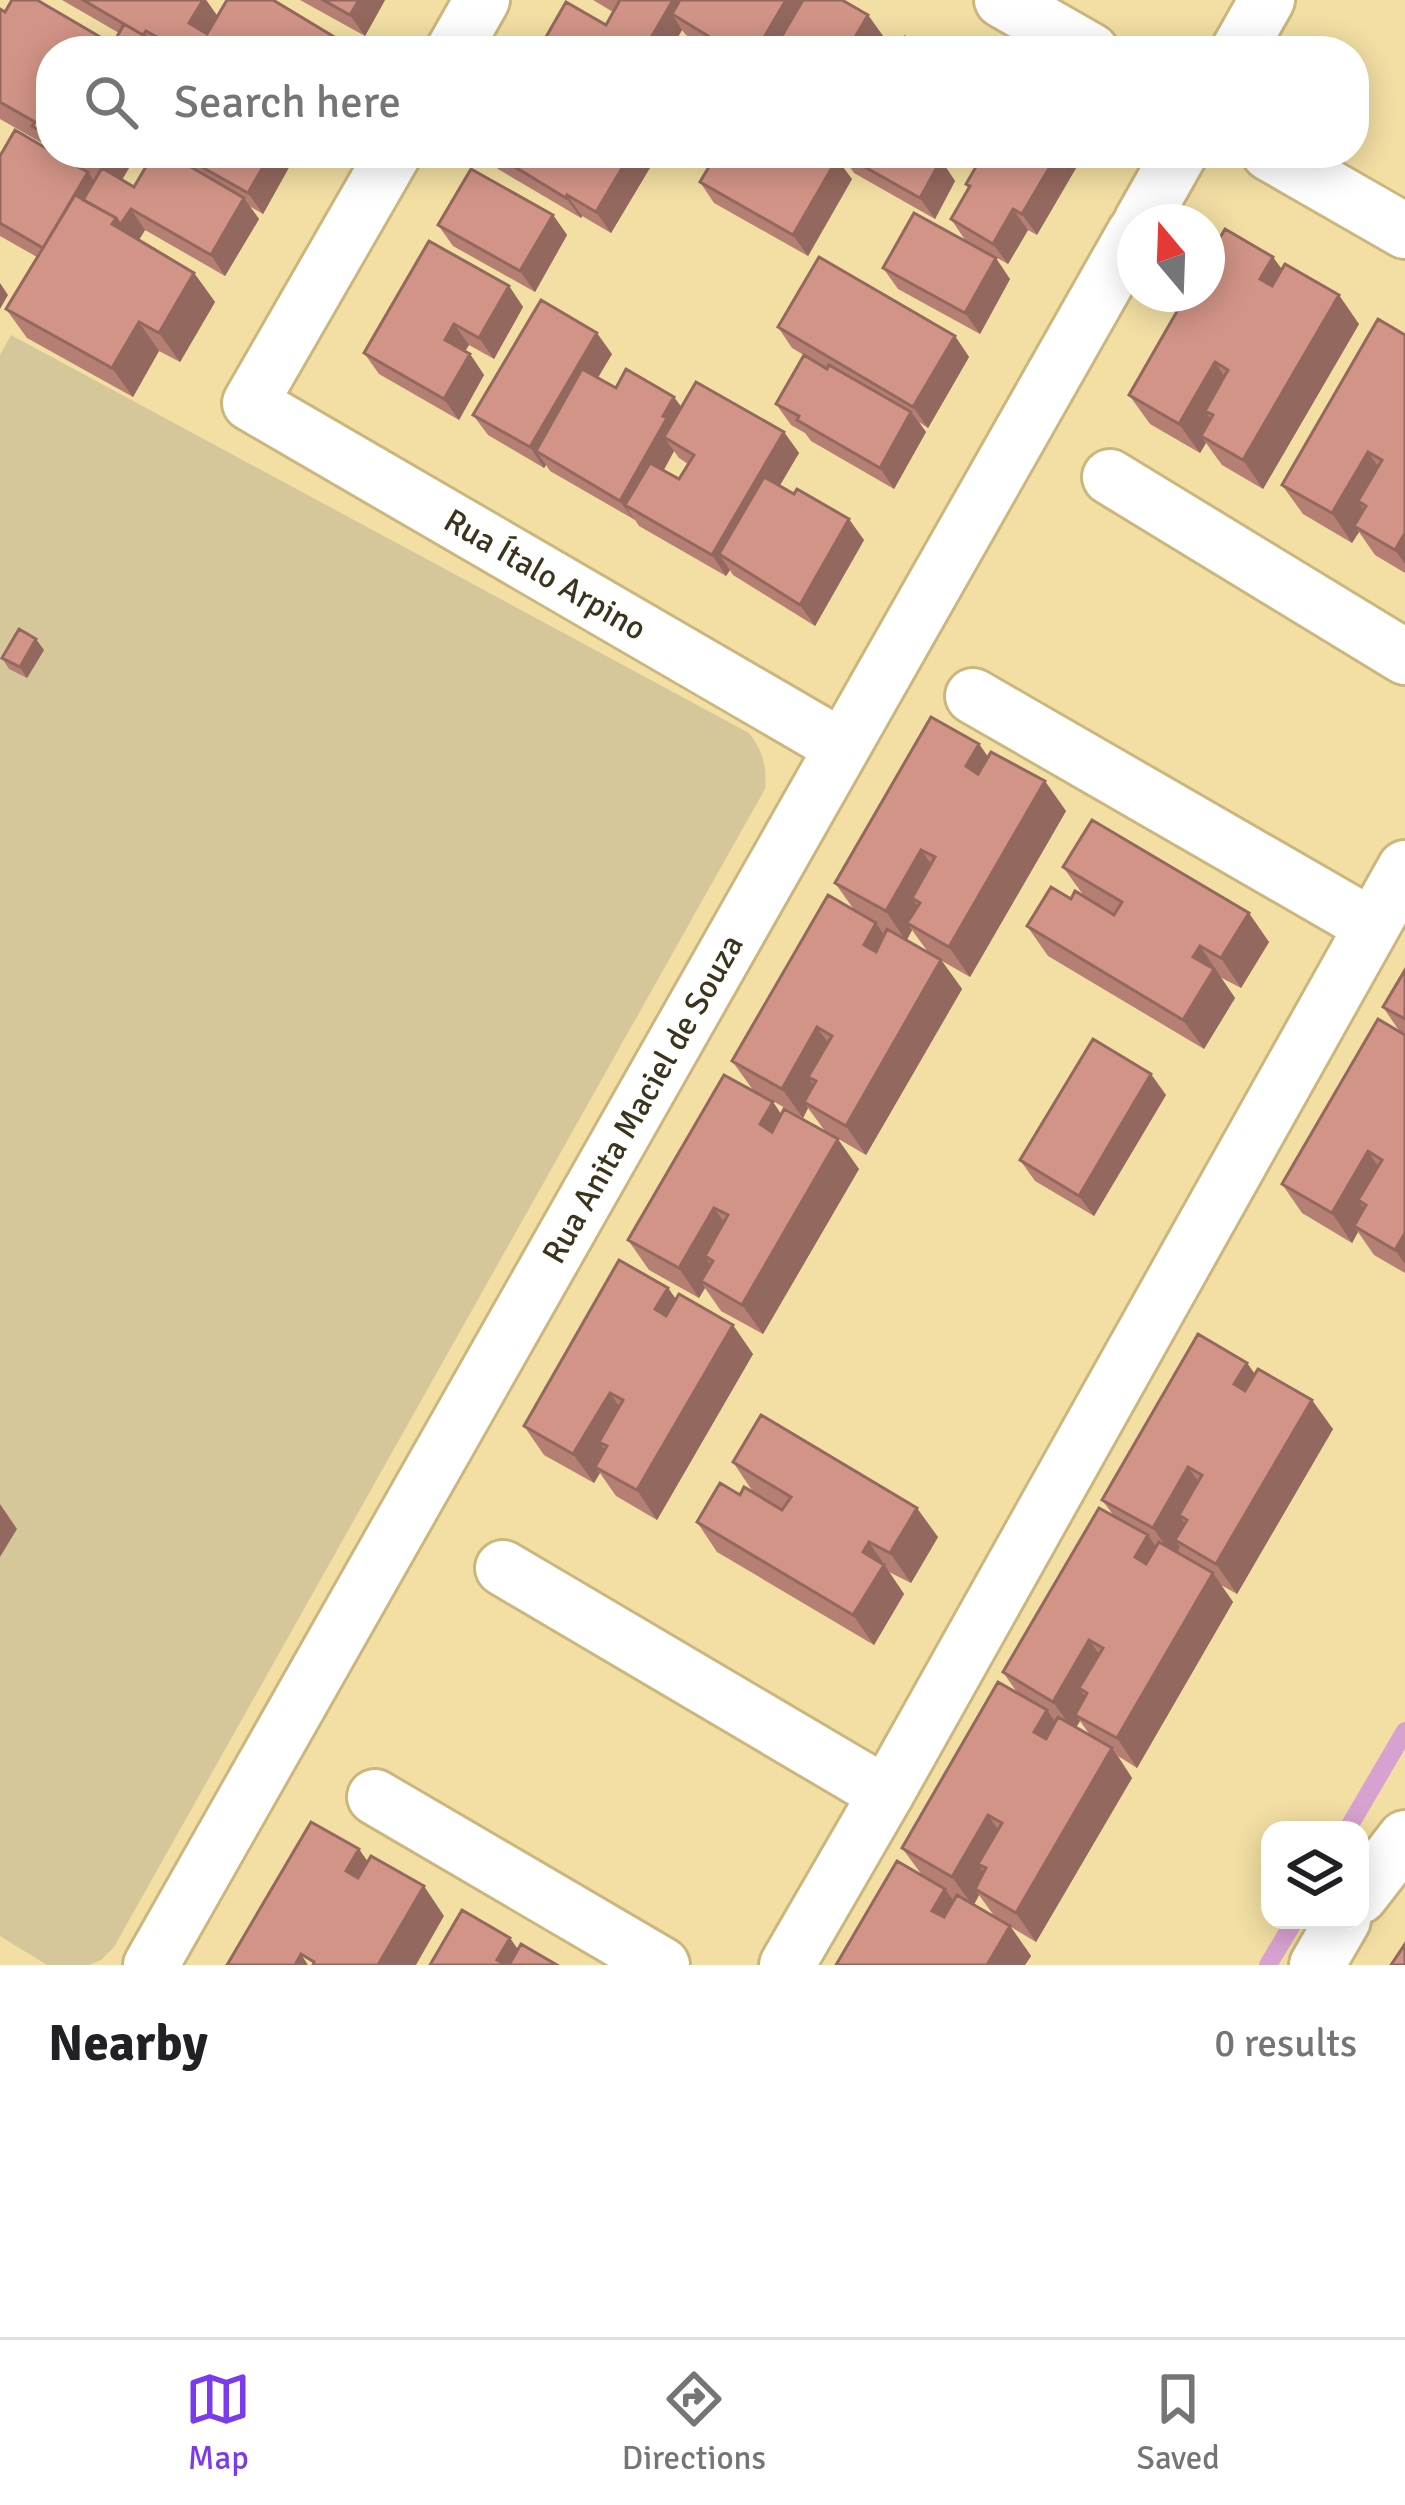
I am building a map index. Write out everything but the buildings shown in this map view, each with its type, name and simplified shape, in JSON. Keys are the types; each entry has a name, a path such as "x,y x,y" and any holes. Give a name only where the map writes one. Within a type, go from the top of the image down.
{"street":[{"path":"462,36 482,0"},
{"path":"1002,0 1065,36"},
{"path":"1247,36 1267,0"},
{"name":"Rua Ítalo Arpino","path":"385,168 250,403 842,747"},
{"path":"1151,204 1172,168"},
{"path":"1295,168 1405,231"},
{"name":"Rua Anita Maciel de Souza","path":"151,1965 1117,264"},
{"path":"1110,477 1405,657"},
{"path":"973,696 1372,926"},
{"path":"787,1965 1405,868"},
{"path":"503,1568 886,1794"},
{"path":"375,1797 662,1965"},
{"path":"1369,1884 1405,1838"},
{"path":"1317,1965 1338,1929"}],"shaded area":[{"path":"11,335 749,733 761,753 765,774 765,789 114,1947 89,1965 47,1965 0,1936 0,355"}],"waterway":[{"path":"1352,1821 1405,1731"},
{"path":"1268,1965 1290,1929"}]}
